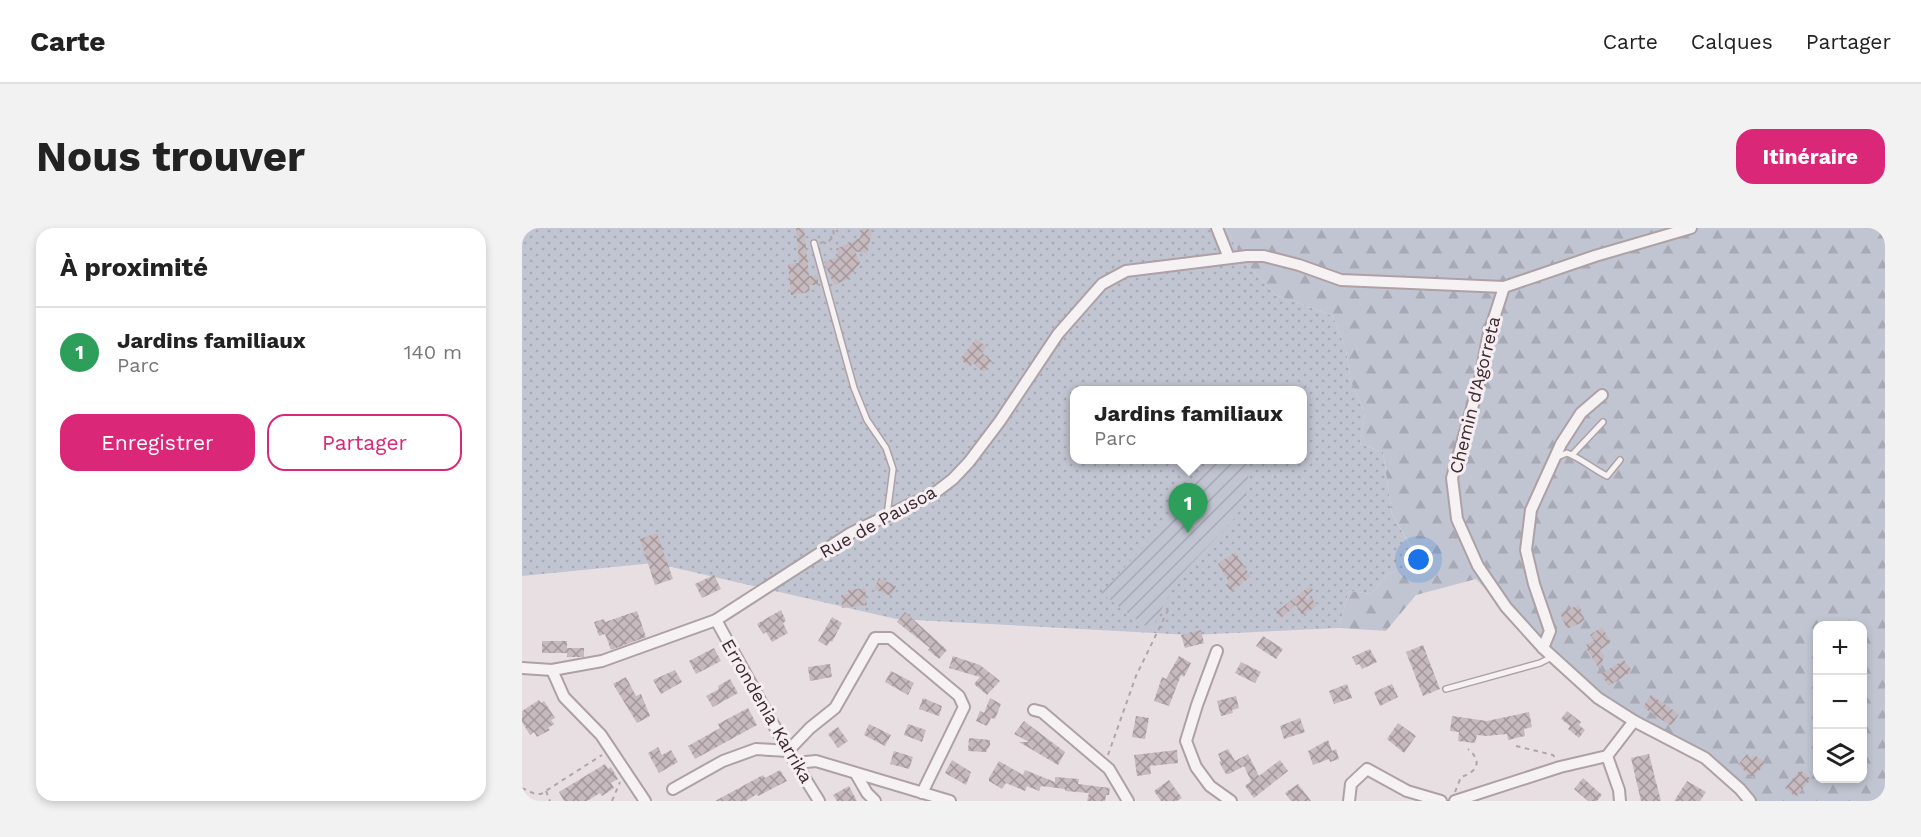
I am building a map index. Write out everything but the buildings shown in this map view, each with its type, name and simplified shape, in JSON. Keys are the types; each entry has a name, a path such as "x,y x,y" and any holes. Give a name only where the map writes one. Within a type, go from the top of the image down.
{"street":[{"path":"1217,228 1229,258"},
{"path":"1504,288 1595,256 1691,228"},
{"name":"Rue de Pausoa","path":"522,668 552,670 602,661 716,620 851,533 936,492 953,479 969,462 1000,421 1058,334 1102,284 1126,271 1264,256 1299,265 1341,280 1504,288"},
{"name":"Chemin d'Agorreta","path":"1504,288 1488,337 1480,380 1452,478 1457,519 1478,566 1506,608 1542,648 1598,698 1705,758 1750,801"},
{"path":"1542,648 1550,631 1534,584 1526,550 1531,510 1561,444 1581,413 1602,395"},
{"name":"Errondenia Karrika","path":"716,620 788,751 819,801"},
{"path":"673,789 723,760 756,749 788,751 810,728 835,708 875,638 890,638 959,696 964,707 922,793"},
{"path":"1217,651 1186,741 1196,767 1210,786 1231,801"},
{"path":"552,670 564,697 601,735 645,801"},
{"path":"1034,710 1042,712 1105,765 1128,801"},
{"path":"1455,801 1560,767 1607,756 1634,720"},
{"path":"1607,756 1619,790 1620,801"},
{"path":"796,763 816,761 950,801"},
{"path":"1349,801 1350,784 1367,769 1407,791 1441,801"},
{"path":"856,774 874,801"}],"lane":[{"path":"814,243 854,388 867,420 886,448 893,469 887,516"},
{"path":"1572,455 1603,422"},
{"path":"1554,459 1568,453 1607,476 1620,460"},
{"path":"1446,689 1540,663 1552,657"}],"path":[{"path":"814,243 829,241 834,236 833,228"},
{"path":"1105,765 1137,676 1170,606"},
{"path":"1516,746 1553,755 1560,767"},
{"path":"522,788 535,794 546,791 611,749"},
{"path":"1455,801 1455,788 1461,777 1470,774 1476,769 1478,763 1474,754 1468,749"},
{"path":"612,801 625,771"},
{"path":"546,791 550,801"}],"green space":[{"path":"522,228 1225,228 1245,262 1276,295 1333,316 1346,350 1351,382 1365,413 1360,444 1383,452 1392,514 1420,563 1389,573 1371,594 1349,591 1339,628 1191,635 896,619 654,563 522,576"},
{"path":"1225,228 1885,228 1885,801 1750,801 1705,758 1634,721 1543,648 1476,579 1416,595 1386,631 1339,628 1349,591 1371,594 1389,573 1420,562 1392,514 1383,452 1360,444 1365,413 1351,382 1346,350 1333,316 1276,295 1245,262"},
{"path":"1212,464 1247,464 1249,486 1241,508 1233,520 1177,579 1151,630 1101,593 1175,513 1198,479"}],"place":[{"name":"Jardins familiaux","path":"1188,533"}]}
